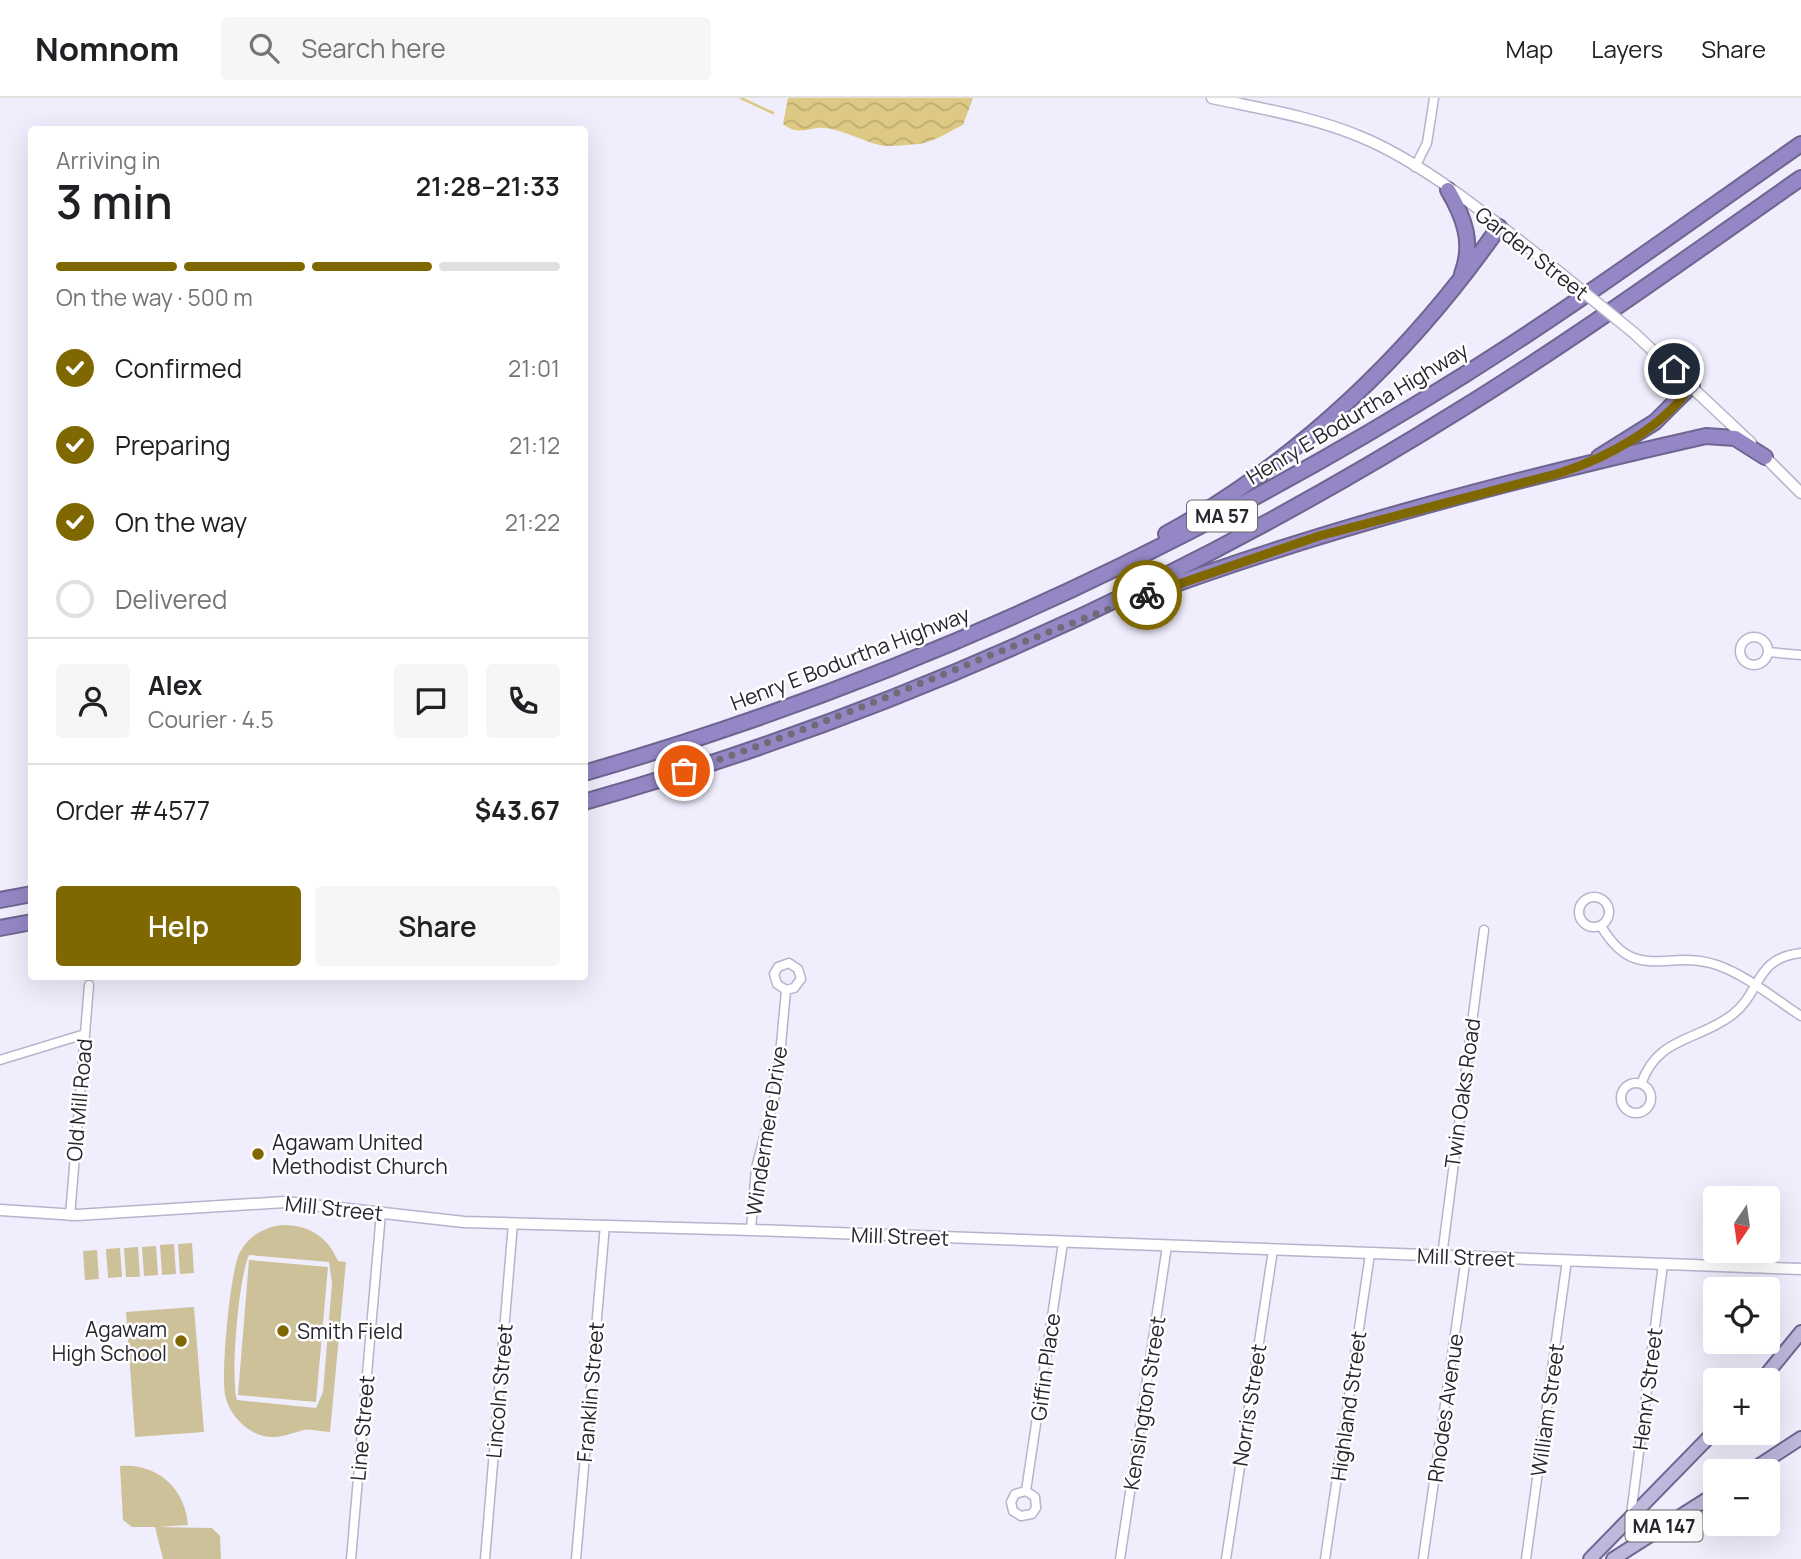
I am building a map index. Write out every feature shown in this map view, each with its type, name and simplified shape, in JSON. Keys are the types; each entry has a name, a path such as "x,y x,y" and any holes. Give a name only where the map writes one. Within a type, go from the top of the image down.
{"highway":[{"name":"Henry E Bodurtha Highway","path":"588,772 788,707 985,629 1196,529 1408,410 1519,340 1801,144"},
{"name":"MA 57","path":"588,801 704,765 829,721 1053,628 1246,534 1448,418 1559,346 1801,178"},
{"path":"1448,190 1464,219 1467,247 1463,272 1448,298"},
{"path":"985,629 1177,529 1258,476 1304,440 1366,383 1448,298 1499,227"},
{"path":"1552,475 1588,462 1636,436 1672,407 1692,385"},
{"path":"1053,628 1219,568 1319,536 1714,435 1741,441 1765,457"},
{"path":"0,900 28,895"},
{"path":"0,928 28,923"}],"main road":[{"path":"1772,1368 1801,1332"},
{"path":"1769,1459 1801,1438"},
{"path":"1590,1559 1703,1443"},
{"name":"MA 147","path":"1613,1559 1703,1502"}],"street":[{"name":"Garden Street","path":"1212,98 1343,130 1378,144 1415,167 1559,272 1634,333 1692,385 1801,493"},
{"path":"1415,167 1427,143 1434,98"},
{"path":"1768,652 1801,654"},
{"path":"1601,926 1618,950 1634,959 1713,964 1801,1016"},
{"name":"Twin Oaks Road","path":"1442,1256 1484,930"},
{"path":"1640,1084 1647,1067 1658,1053 1733,1014 1772,961 1801,953"},
{"name":"Old Mill Road","path":"70,1216 89,985"},
{"name":"Windermere Drive","path":"751,1229 756,1168 777,1088 786,990"},
{"path":"0,1060 85,1034"},
{"name":"Mill Street","path":"0,1210 70,1216 284,1202 445,1221 751,1229 1801,1269"},
{"name":"Line Street","path":"351,1559 381,1213"},
{"name":"Lincoln Street","path":"485,1559 513,1223"},
{"name":"Franklin Street","path":"576,1559 605,1225"},
{"name":"Giffin Place","path":"1026,1491 1063,1242"},
{"name":"Kensington Street","path":"1120,1559 1167,1246"},
{"name":"Norris Street","path":"1226,1559 1273,1250"},
{"name":"Highland Street","path":"1325,1559 1370,1254"},
{"name":"Rhodes Avenue","path":"1423,1559 1466,1257"},
{"name":"William Street","path":"1526,1559 1567,1260"},
{"name":"Henry Street","path":"1631,1515 1663,1264"}],"shaded area":[{"path":"276,1226 309,1230 329,1245 338,1261 346,1262 330,1432 307,1430 278,1437 260,1435 239,1421 231,1411 225,1395 227,1322 236,1262 248,1241 258,1233","holes":["249,1255 329,1262 332,1283 323,1392 316,1408 237,1400 237,1327 242,1283"]},
{"path":"192,1243 194,1273 180,1274 178,1244"},
{"path":"174,1244 176,1274 162,1275 160,1245"},
{"path":"156,1246 158,1275 144,1276 142,1247"},
{"path":"138,1247 140,1277 126,1277 124,1248"},
{"path":"120,1248 122,1277 108,1278 106,1249"},
{"path":"97,1250 99,1279 85,1280 83,1251"},
{"name":"Smith Field","path":"249,1260 328,1267 316,1402 238,1395"},
{"path":"194,1307 204,1432 135,1437 126,1312"},
{"path":"120,1466 146,1469 167,1481 181,1500 188,1525 158,1527 212,1528 220,1536 221,1559 163,1559 155,1527 132,1527 123,1520"}],"water":[{"path":"788,98 973,98 963,125 923,143 886,146 826,128 792,129 783,124"}],"waterway":[{"path":"741,98 773,113"}],"way so far":[{"path":"684,771 857,711 1053,628 1147,595"}],"place":[{"name":"Agawam United Methodist Church","path":"258,1154"},
{"name":"Smith Field","path":"283,1331"},
{"name":"Agawam High School","path":"181,1341"}],"route":[{"path":"1147,595 1232,563 1319,536 1560,473 1588,462 1636,436 1661,418 1683,397 1692,385 1674,369"}]}
